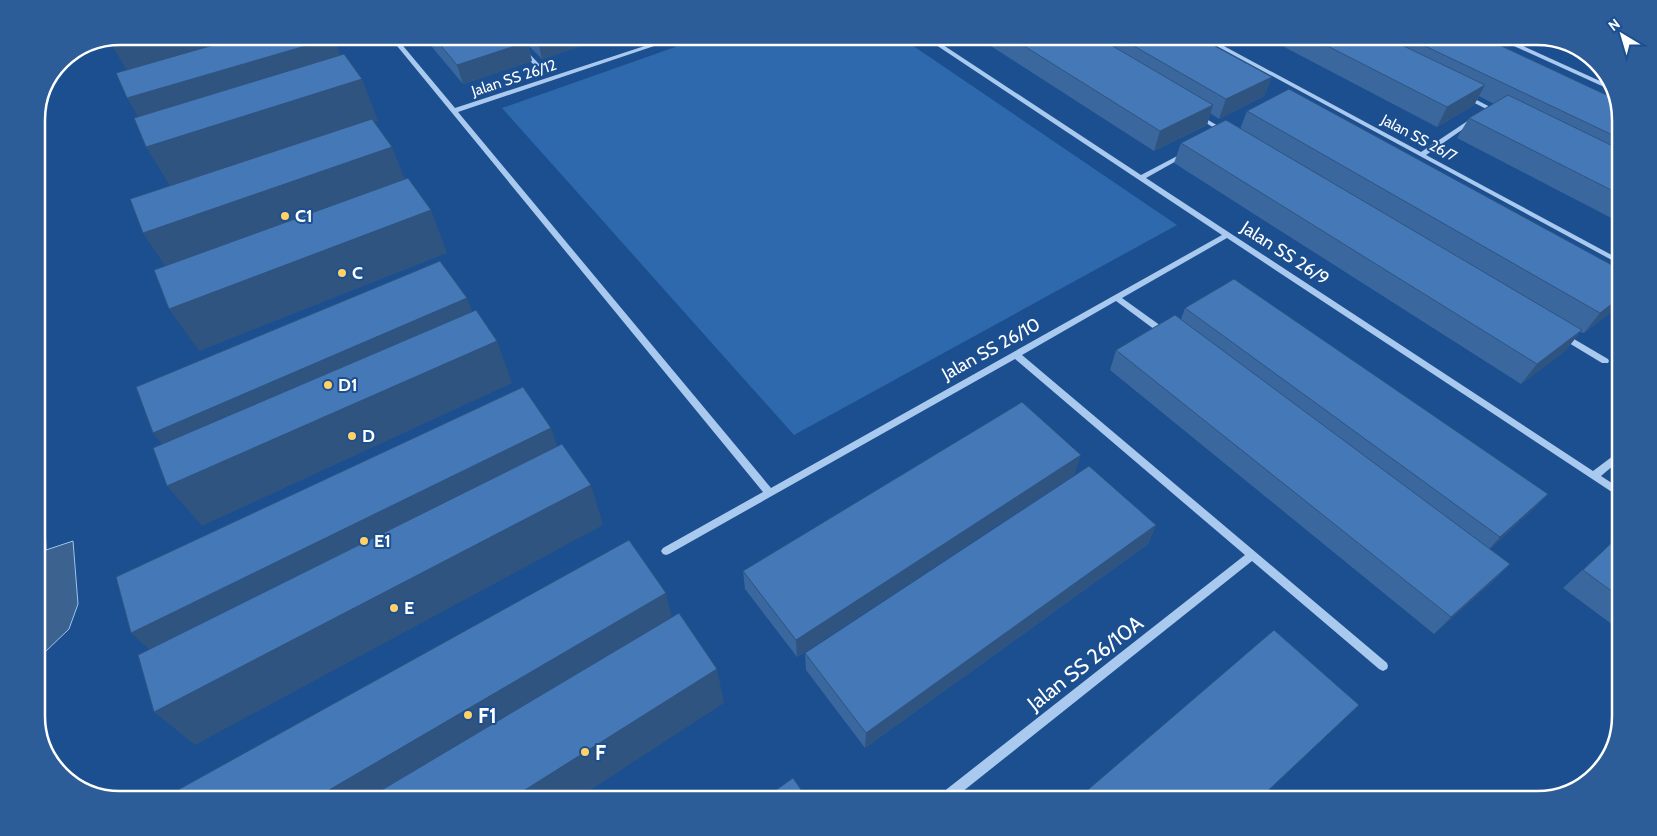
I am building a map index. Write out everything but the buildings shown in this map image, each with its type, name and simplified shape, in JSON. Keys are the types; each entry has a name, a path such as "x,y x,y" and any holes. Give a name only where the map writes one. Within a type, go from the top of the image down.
{"street":[{"name":"Jalan SS 26/12","path":"399,45 453,111 653,45"},
{"path":"518,45 536,65"},
{"name":"Jalan SS 26/9","path":"939,45 1612,488"},
{"name":"Jalan SS 26/7","path":"1218,45 1612,258"},
{"path":"1514,45 1603,86"},
{"path":"1296,97 1305,92"},
{"path":"1455,92 1507,117"},
{"path":"1420,155 1490,108"},
{"path":"453,111 770,492"},
{"path":"1192,112 1233,137"},
{"path":"1216,136 1234,128"},
{"path":"1141,178 1191,150"},
{"name":"Jalan SS 26/10","path":"666,551 1228,235"},
{"path":"1117,298 1173,339"},
{"path":"1554,330 1605,361"},
{"path":"1015,354 1383,666"},
{"path":"1594,476 1612,461"},
{"name":"Jalan SS 26/10A","path":"953,791 1252,555"}],"shaded area":[{"path":"681,45 912,45 1177,225 794,435 502,108"},
{"path":"45,523 46,550 73,541 78,604 69,629 45,652"}],"place":[{"name":"C1","path":"285,216"},
{"name":"C","path":"342,273"},
{"name":"D1","path":"328,385"},
{"name":"D","path":"352,436"},
{"name":"E1","path":"364,541"},
{"name":"E","path":"394,608"},
{"name":"F1","path":"468,715"},
{"name":"F","path":"585,752"}]}
